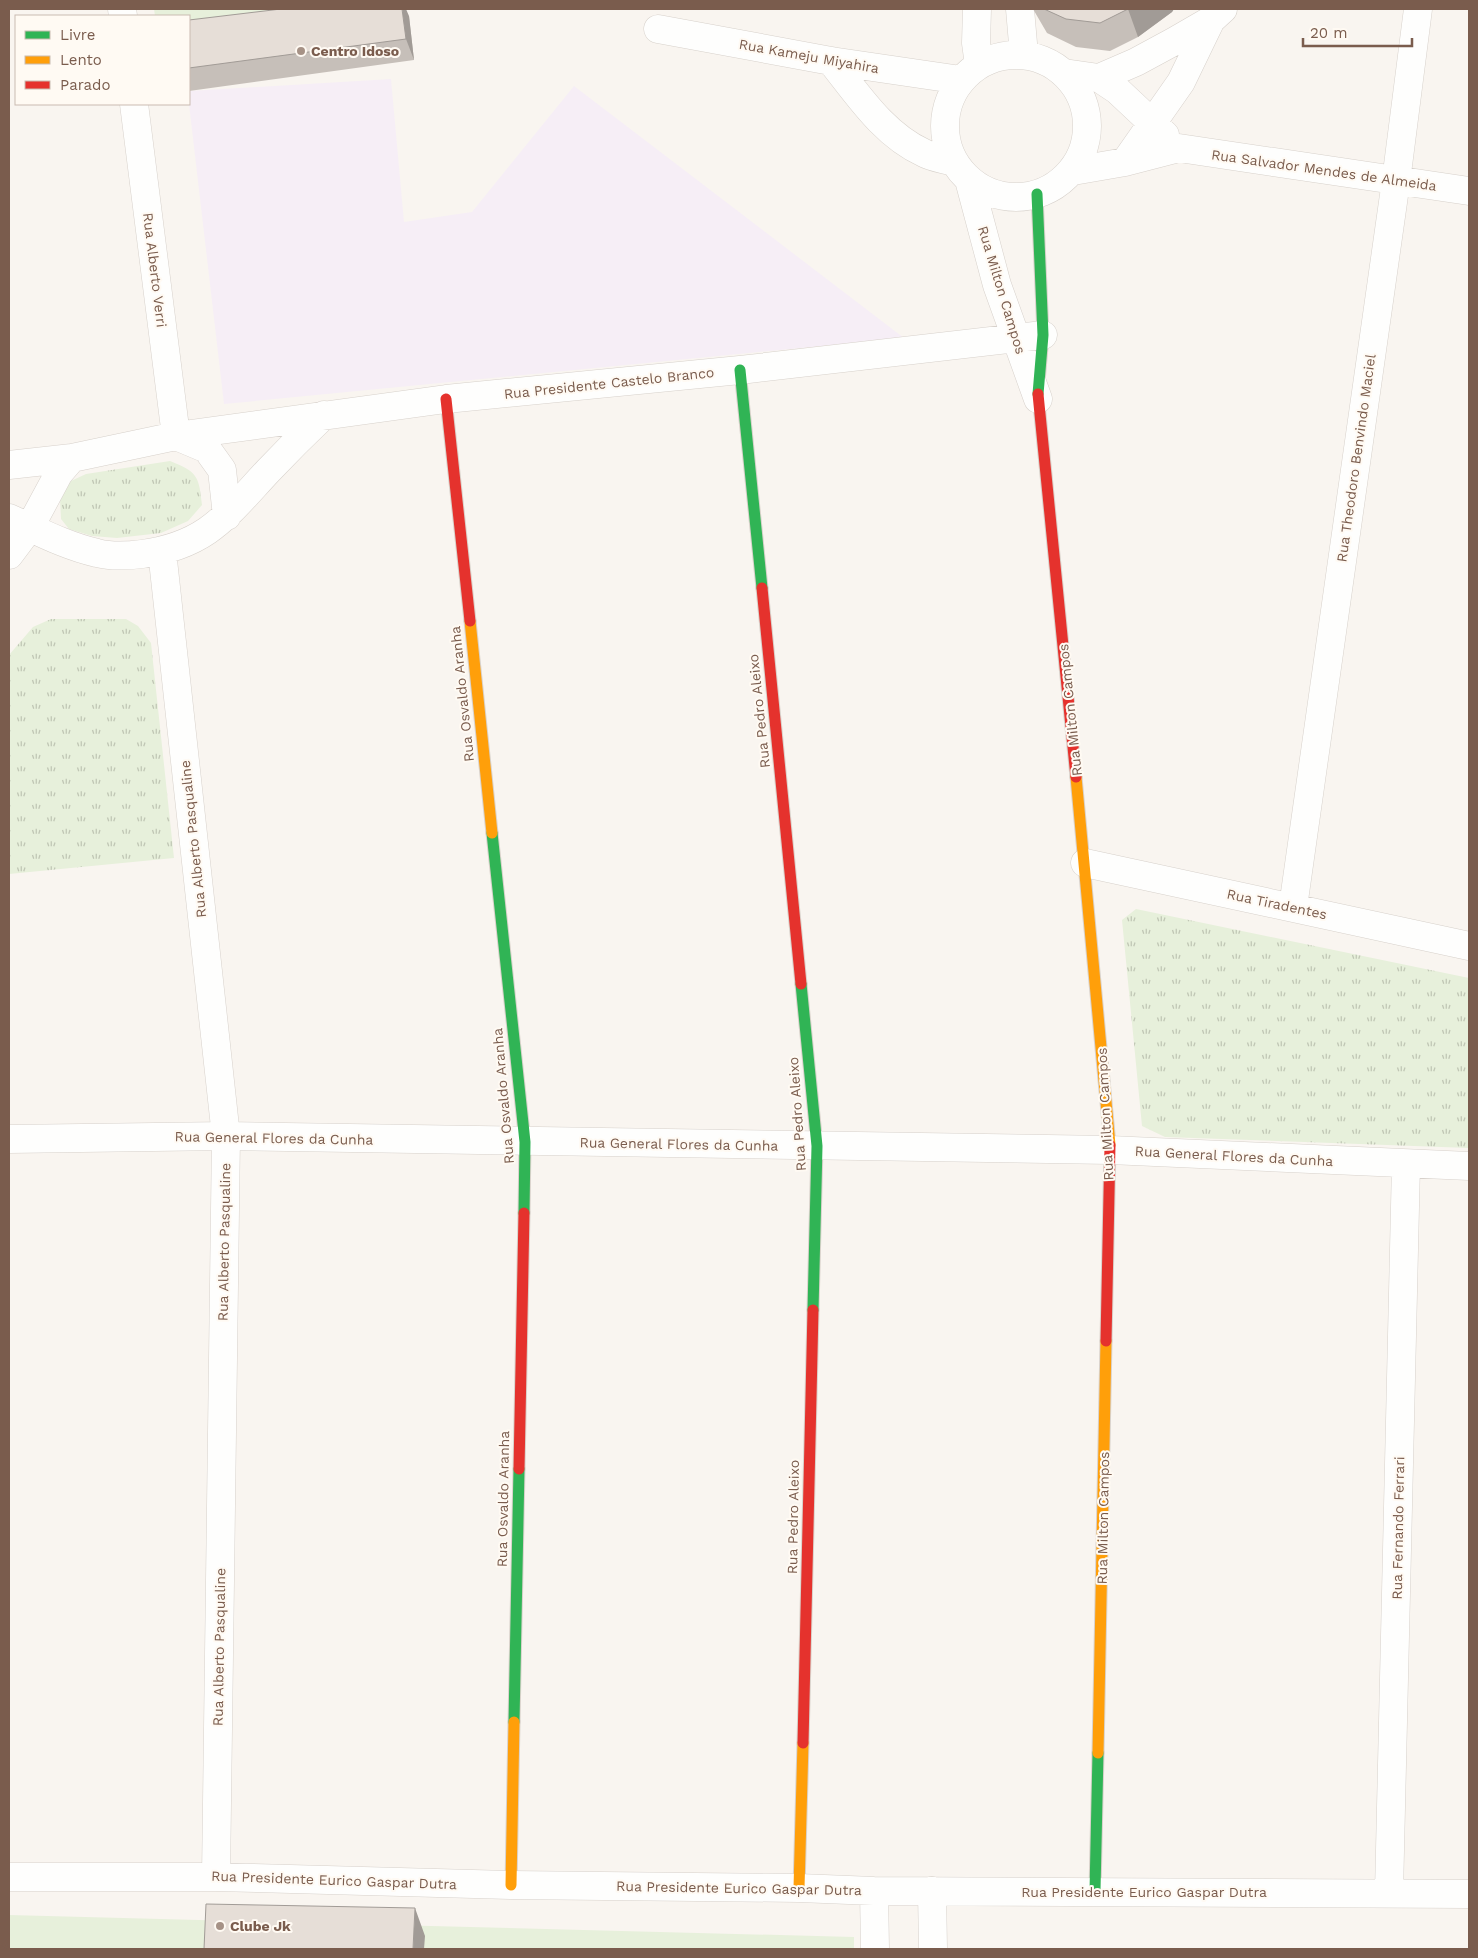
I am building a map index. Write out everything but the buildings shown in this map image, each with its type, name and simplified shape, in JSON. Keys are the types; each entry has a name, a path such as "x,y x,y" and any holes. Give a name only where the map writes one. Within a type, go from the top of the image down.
{"street":[{"path":"970,73 976,43 977,9"},
{"path":"1020,9 1024,55"},
{"name":"Rua Theodoro Benvindo Maciel","path":"1293,907 1396,181 1418,9"},
{"path":"1098,78 1136,62 1217,14"},
{"path":"1125,162 1182,82 1217,14"},
{"name":"Rua Kameju Miyahira","path":"658,29 832,61 970,73"},
{"path":"832,61 865,105 895,135 925,154 962,171 990,192 1013,197 1037,194 1057,185 1072,170 1083,152 1088,131 1086,109 1078,90 1064,73 1045,61 1024,55 1001,56 970,73 950,99 945,120 946,141 962,171"},
{"path":"1064,73 1098,78 1117,90 1179,148"},
{"name":"Rua Alberto Verri","path":"134,105 176,436"},
{"name":"Rua Salvador Mendes de Almeida","path":"1072,170 1125,162 1179,148 1469,191"},
{"name":"Rua Milton Campos","path":"962,171 997,285 1038,399"},
{"name":"Rua Milton Campos","path":"1037,194 1043,335 1038,399 1085,863 1110,1150 1095,1891"},
{"name":"Rua Presidente Castelo Branco","path":"9,465 72,458 176,436 446,399 740,370 1043,335"},
{"name":"Rua Pedro Aleixo","path":"740,370 817,1146 799,1888"},
{"name":"Rua Osvaldo Aranha","path":"446,399 525,1142 511,1885"},
{"path":"19,523 63,543 99,554 124,556 162,551 191,540 227,516 268,470 324,415"},
{"path":"176,436 207,449 222,470 227,516"},
{"path":"9,555 19,523 72,458"},
{"name":"Rua Alberto Pasqualine","path":"162,551 226,1136 216,1877"},
{"name":"Rua Tiradentes","path":"1085,863 1469,946"},
{"name":"Rua General Flores da Cunha","path":"9,1138 226,1136 1110,1150 1469,1166"},
{"name":"Rua Fernando Ferrari","path":"1389,1893 1406,1164"},
{"name":"Rua Presidente Eurico Gaspar Dutra","path":"9,1877 216,1877 511,1885 799,1888 874,1891 1469,1894"},
{"path":"874,1891 875,1949"},
{"path":"932,1891 933,1949"}],"shaded area":[{"path":"391,79 404,222 472,212 574,86 904,338 224,404 189,105 190,91"}],"green space":[{"path":"154,9 350,9 190,28 190,15 155,15"},
{"path":"170,461 191,472 200,487 202,505 188,521 161,533 117,538 92,536 69,529 61,519 60,499 71,481 86,474"},
{"path":"51,619 126,619 138,626 151,643 174,858 9,874 9,655 33,627"},
{"path":"1136,909 1469,978 1469,1148 1165,1137 1142,1126 1122,920"},
{"name":"Clube Jk","path":"9,1915 854,1937 854,1949 9,1949"}],"traffic: fast":[{"path":"1037,194 1043,335 1038,394"},
{"path":"740,370 762,588"},
{"path":"492,833 525,1142 524,1213"},
{"path":"801,984 817,1146 813,1310"},
{"path":"514,1722 519,1469"},
{"path":"1095,1891 1098,1753"}],"traffic: slow":[{"path":"470,621 492,833"},
{"path":"1076,777 1110,1145"},
{"path":"1098,1753 1106,1341"},
{"path":"511,1885 514,1722"},
{"path":"799,1888 803,1743"}],"traffic: jam":[{"path":"1038,394 1076,777"},
{"path":"446,399 470,621"},
{"path":"762,588 801,984"},
{"path":"1106,1341 1110,1145"},
{"path":"519,1469 524,1213"},
{"path":"803,1743 813,1310"}],"place":[{"name":"Centro Idoso","path":"301,51"},
{"name":"Clube Jk","path":"220,1926"}]}
